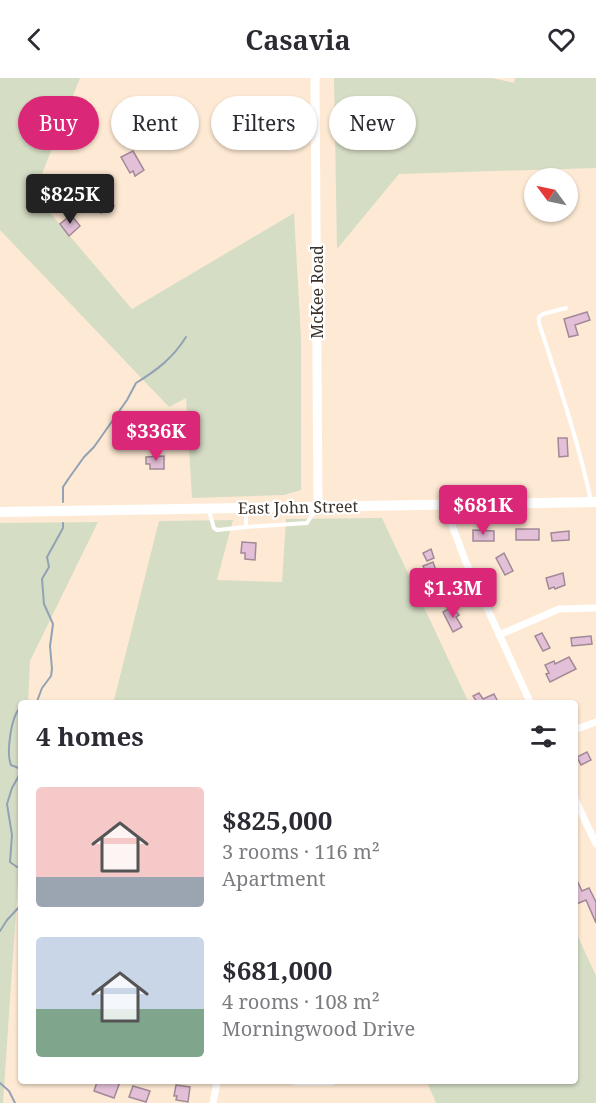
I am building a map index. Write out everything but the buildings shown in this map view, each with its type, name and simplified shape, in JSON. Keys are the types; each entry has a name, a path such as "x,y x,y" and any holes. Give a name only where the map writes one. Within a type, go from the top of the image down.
{"main road":[{"name":"East John Street","path":"0,512 594,502"}],"street":[{"name":"McKee Road","path":"315,78 318,507"},
{"path":"448,505 452,525 465,560 529,700"},
{"path":"498,635 559,609 596,608"},
{"path":"578,729 596,722"},
{"path":"578,806 596,844"},
{"path":"213,1103 218,1084"}],"lane":[{"path":"566,308 543,314 539,317 538,323 568,409 594,502"},
{"path":"208,508 214,528 218,530 307,523 318,507"},
{"path":"246,509 246,527"}],"green space":[{"path":"0,78 80,78 73,96 18,96 18,150 51,150 34,194 132,309 294,213 301,338 301,490 284,495 192,498 186,398 169,407 0,230"},
{"path":"334,78 492,78 514,83 515,78 596,78 596,168 524,168 524,170 399,174 337,249 335,150 416,150 416,96 334,96"},
{"path":"382,518 468,700 114,700 159,521 233,520 217,580 282,582 286,519"},
{"path":"98,522 30,661 28,700 18,700 18,882 3,1103 0,1103 0,523"},
{"path":"578,937 596,976 596,1103 436,1103 428,1084 578,1084"}],"waterway":[{"path":"63,502 63,487 127,400 136,383 164,363 186,337"},
{"path":"38,700 42,688 51,676 52,669 50,646 53,624 44,604 42,579 49,567 47,557 63,528 63,523"},
{"path":"18,710 10,734 9,752 11,765 18,768"},
{"path":"18,777 7,804 12,835 10,862 18,867"},
{"path":"0,931 18,908"},
{"path":"0,1083 9,1091 15,1103"}]}
